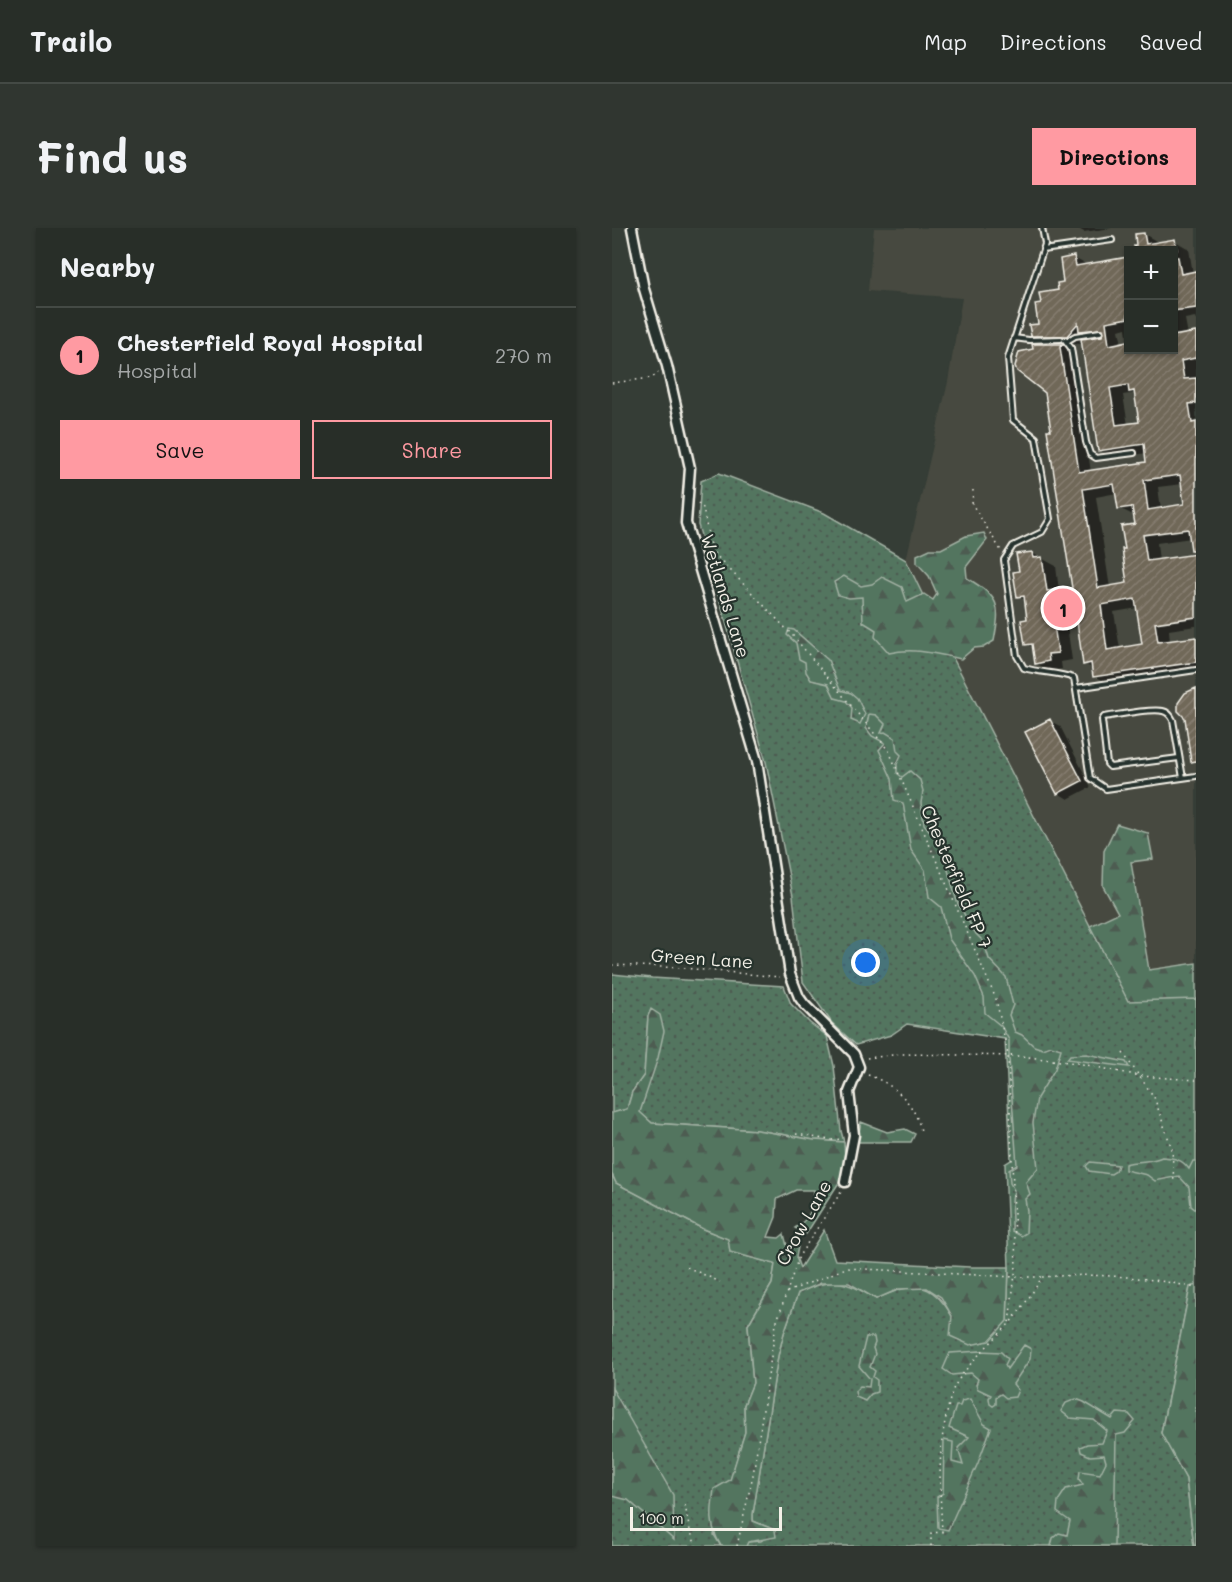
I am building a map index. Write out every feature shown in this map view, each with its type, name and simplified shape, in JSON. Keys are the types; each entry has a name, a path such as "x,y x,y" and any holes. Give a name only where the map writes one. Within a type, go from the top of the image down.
{"street":[{"name":"Wetlands Lane","path":"632,228 644,289 667,366 690,468 686,523 757,760 790,974"},
{"path":"790,974 804,1004 854,1054 858,1060 858,1072"},
{"name":"Crow Lane","path":"845,1182 853,1138 848,1097 850,1087 858,1072"}],"lane":[{"path":"1042,228 1045,244 1008,358 1013,420 1036,438 1050,519 1042,532 1013,546 1005,558 1007,592 1017,656 1024,668 1038,672 1056,672 1074,678 1090,778 1106,789 1196,776"},
{"path":"1043,250 1112,240"},
{"path":"1014,338 1065,340 1100,332"},
{"path":"1065,340 1071,348 1090,454 1096,458 1134,453"},
{"path":"1076,688 1196,670"},
{"path":"1179,758 1110,767 1107,764 1102,720 1104,717 1164,711 1170,714 1173,720 1183,778"}],"path":[{"path":"612,383 652,378 667,366"},
{"path":"973,490 972,504 1005,558"},
{"name":"Chesterfield FP 7","path":"703,508 711,550 794,637 889,751 996,999 1008,1055 1016,1266 1009,1323"},
{"name":"Green Lane","path":"612,965 683,968 778,977 790,974"},
{"path":"1123,1053 1154,1097 1172,1149 1174,1185"},
{"path":"864,1059 902,1054 1008,1055 1077,1063 1140,1076 1196,1080"},
{"path":"858,1072 881,1080 899,1093 918,1117 921,1131"},
{"path":"796,1134 830,1140 853,1138"},
{"name":"Crow Lane","path":"737,1546 753,1475 775,1329 786,1292 804,1248 837,1199 845,1182"},
{"path":"687,1267 720,1282"},
{"path":"786,1292 846,1268 1015,1277 1068,1275 1156,1279 1196,1288"},
{"path":"932,1546 931,1533 942,1532 941,1449 945,1418 953,1390 969,1365 1031,1296 1042,1277"},
{"path":"685,1505 689,1527 696,1546"}],"shaded area":[{"path":"874,228 1196,228 1196,963 1149,970 1131,862 1148,833 1117,824 1118,913 1090,926 952,656 906,560 948,382 962,298 868,291"}],"green space":[{"path":"719,473 824,513 906,560 952,656 1128,1000 1196,999 1196,1285 1190,1287 1161,1433 1186,1479 1194,1546 746,1546 747,1542 761,1541 775,1530 753,1521 753,1514 778,1356 798,1293 821,1284 838,1282 876,1299 911,1287 920,1287 936,1295 952,1316 1007,1320 1009,1267 1005,1164 1011,1160 1005,1039 907,1024 891,1035 856,1045 832,1023 803,982 793,896 766,762 698,525 701,481"},
{"path":"984,533 987,540 966,567 967,578 986,591 996,603 994,641 984,647 974,648 961,659 917,651 889,653 875,637 876,630 863,622 862,597 849,598 838,595 834,582 844,576 861,586 872,584 882,577 902,587 907,602 924,594 933,600 937,594 929,576 917,563 917,555 930,549 941,549 966,536"},
{"path":"789,629 794,630 828,660 840,690 851,693 857,698 865,714 860,724 851,720 852,708 846,701 835,698 828,684 811,680 806,672 805,662 799,659 796,643 787,635"},
{"path":"869,714 876,715 885,724 881,733 885,732 895,738 897,751 901,755 897,764 897,773 902,777 910,771 920,780 923,791 921,803 924,824 941,845 957,902 976,934 984,942 989,959 1006,977 1013,1005 1009,1015 1015,1032 1034,1046 1043,1049 1051,1046 1061,1049 1055,1069 1037,1098 1033,1123 1038,1168 1026,1182 1030,1194 1025,1199 1026,1233 1021,1236 1012,1231 1011,1207 1014,1190 1010,1183 1009,1170 1017,1165 1009,1040 1001,1026 985,1013 984,997 975,976 949,939 941,907 929,897 925,870 911,850 903,803 894,800 892,779 879,750 885,743 872,736 866,728"},
{"path":"1117,824 1148,833 1153,859 1131,862 1149,970 1196,963 1196,999 1128,1001 1090,926 1118,913 1103,886 1104,851"},
{"path":"612,974 784,986 791,1004 827,1036 834,1066 844,1142 814,1140 757,1130 652,1123 640,1113 652,1010 648,1016 644,1075 632,1092 627,1109 612,1113"},
{"path":"651,1009 660,1015 664,1031 658,1058 640,1112 652,1123 757,1130 814,1140 844,1142 845,1158 840,1181 806,1234 795,1228 810,1212 814,1190 796,1190 777,1199 776,1217 768,1237 779,1238 784,1234 787,1246 798,1247 796,1257 800,1268 824,1230 835,1260 1009,1267 1007,1321 989,1341 970,1345 950,1336 952,1316 941,1297 927,1288 899,1289 876,1299 849,1283 821,1283 798,1293 778,1356 753,1514 753,1521 775,1530 776,1537 748,1542 746,1546 721,1546 714,1532 712,1505 714,1489 730,1480 745,1432 744,1405 753,1383 748,1325 772,1284 775,1264 730,1252 728,1239 703,1229 616,1183 612,1174 612,1113 627,1109 632,1092 644,1075 648,1016"},
{"path":"1087,1054 1126,1062 1129,1067 1067,1059 1070,1055"},
{"path":"861,1122 887,1132 905,1129 915,1134 911,1142 857,1142"},
{"path":"1162,1157 1184,1163 1189,1169 1193,1161 1196,1161 1196,1210 1191,1206 1189,1187 1179,1176 1155,1181 1147,1175 1125,1170 1125,1164"},
{"path":"1090,1162 1118,1165 1116,1171 1111,1174 1089,1171 1086,1166"},
{"path":"612,1174 616,1183 703,1229 729,1239 730,1252 775,1264 772,1284 748,1325 753,1383 744,1405 745,1432 714,1535 721,1546 612,1546"},
{"path":"1196,1285 1196,1546 1194,1546 1186,1479 1161,1433 1190,1287"},
{"path":"866,1337 874,1337 875,1354 870,1367 875,1371 873,1377 877,1380 877,1392 871,1394 865,1401 856,1397 855,1391 860,1386 869,1387 870,1379 859,1366"},
{"path":"1024,1345 1031,1349 1030,1359 1013,1384 1018,1390 1015,1397 1006,1398 1001,1394 996,1397 996,1404 993,1406 990,1404 991,1395 978,1389 976,1385 978,1379 971,1373 952,1375 943,1369 950,1353 980,1351 1001,1352 1008,1359 1005,1365 1007,1369"},
{"path":"612,1388 673,1495 674,1540 628,1500 612,1496"},
{"path":"970,1399 984,1424 991,1428 948,1530 938,1528 937,1497 943,1493 944,1440 953,1442 952,1462 963,1465 958,1448 969,1437 949,1428 956,1406"},
{"path":"1076,1399 1112,1419 1117,1413 1129,1414 1135,1421 1125,1433 1116,1435 1114,1546 1051,1546 1053,1538 1059,1533 1067,1535 1070,1521 1057,1512 1058,1501 1066,1489 1083,1485 1079,1479 1080,1471 1100,1474 1106,1462 1104,1455 1090,1456 1081,1452 1080,1447 1102,1443 1107,1431 1094,1420 1070,1418 1061,1411 1066,1403"}],"building":[{"path":"1144,233 1146,244 1175,239 1176,246 1136,246 1135,234"},
{"path":"1074,256 1076,266 1124,258 1124,319 1106,322 1109,345 1124,342 1124,354 1178,354 1178,335 1196,332 1196,358 1181,361 1184,379 1196,378 1196,403 1189,404 1192,423 1196,422 1196,550 1191,550 1188,529 1143,535 1147,561 1196,554 1196,617 1155,623 1158,642 1196,637 1196,662 1093,677 1091,663 1083,665 1076,614 1053,617 1058,653 1048,654 1049,661 1035,664 1032,644 1025,645 1021,620 1027,619 1024,596 1017,597 1013,572 1019,571 1016,554 1032,552 1033,558 1042,557 1047,591 1072,588 1047,430 1051,430 1045,393 1017,371 1015,366 1019,352 1033,349 1032,344 1063,344 1060,347 1079,472 1146,462 1144,444 1098,451 1081,339 1102,336 1103,329 1079,331 1078,323 1067,336 1031,336 1029,325 1038,324 1035,304 1041,303 1039,293 1058,290 1057,283 1063,282 1060,259","holes":["1128,385 1129,392 1134,391 1139,422 1116,425 1110,388","1180,475 1184,504 1148,510 1144,480","1114,484 1118,509 1132,507 1135,524 1121,526 1127,583 1098,588 1083,489","1135,599 1142,644 1107,650 1101,605"]},
{"path":"1178,257 1181,274 1196,271 1196,308 1178,310"},
{"path":"1196,688 1196,761 1191,762 1185,718 1178,711 1178,703 1185,693"},
{"path":"1050,719 1082,781 1057,794 1025,732"}],"place":[{"name":"Chesterfield Royal Hospital","path":"1063,608"}]}
